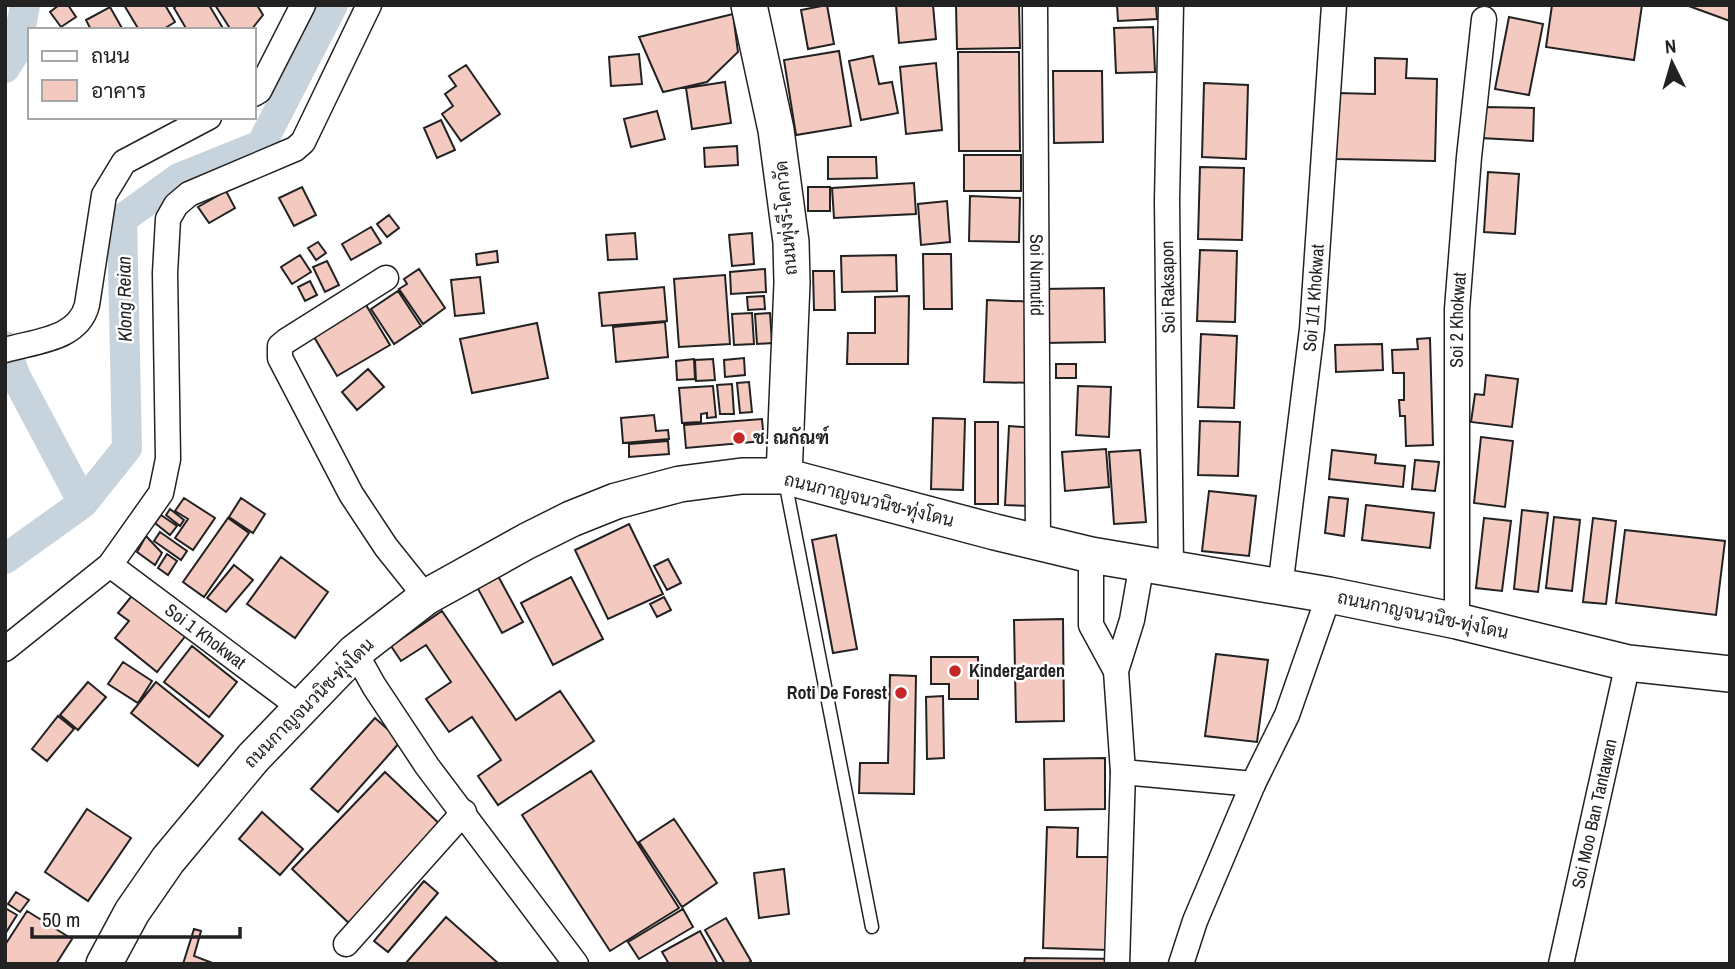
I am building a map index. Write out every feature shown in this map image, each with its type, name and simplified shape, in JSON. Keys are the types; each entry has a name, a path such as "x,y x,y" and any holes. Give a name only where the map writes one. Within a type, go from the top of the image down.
{"street":[{"path":"256,93 303,5"},
{"path":"5,649 110,565 161,493 166,478 169,420 166,273 168,219 171,212 189,194 295,149 303,142 369,5"},
{"name":"ถนนทุ่งรี-โคกวัด","path":"749,5 776,130 791,242 792,283 784,476"},
{"name":"Soi Numutid","path":"1035,5 1038,542"},
{"name":"Soi Raksapon","path":"1116,671 1132,620 1157,566 1171,5"},
{"name":"Soi 1/1 Khokwat","path":"1280,587 1312,329 1334,5"},
{"name":"Soi 2 Khokwat","path":"1457,621 1457,309 1469,157 1484,19"},
{"path":"16,347 65,333 81,321 87,305 104,195 124,162 205,119"},
{"path":"386,278 286,341 280,346 280,358 351,494 374,530 425,597"},
{"name":"ถนนกาญจนวนิช-ทุ่งโดน","path":"104,964 138,903 168,860 253,758 355,652 425,597 571,519 637,494 710,480 784,476 1091,555 1329,595 1457,621 1628,663 1730,674"},
{"path":"1091,555 1091,625 1116,671 1122,772 1117,964"},
{"name":"Soi 1 Khokwat","path":"110,565 301,708"},
{"path":"1181,964 1195,921 1252,784 1287,715 1329,595"},
{"path":"355,652 427,766 576,964"},
{"name":"Soi Moo Ban Tantawan","path":"1560,964 1628,663"},
{"path":"1122,772 1252,784"},
{"path":"346,944 464,812"}],"lane":[{"path":"784,476 872,927"}],"building":[{"path":"59,5 68,5 76,17 61,27 50,12"},
{"path":"124,5 165,5 175,22 165,28 138,28"},
{"path":"177,5 209,5 223,28 186,28 174,8"},
{"path":"215,5 257,5 263,15 253,28 230,28"},
{"path":"827,5 834,44 808,49 801,10"},
{"path":"896,5 933,5 936,39 899,43"},
{"path":"956,5 1019,5 1020,48 957,49"},
{"path":"1117,5 1156,5 1157,19 1118,21"},
{"path":"1552,5 1642,5 1634,60 1546,47"},
{"path":"1686,5 1730,5 1730,21"},
{"path":"110,7 122,28 90,28 86,20"},
{"path":"733,14 738,52 707,82 663,92 639,37"},
{"path":"1509,17 1543,24 1529,95 1495,89"},
{"path":"1153,27 1155,72 1116,73 1114,28"},
{"path":"839,51 851,126 796,135 784,60"},
{"path":"958,52 1019,52 1020,151 959,151"},
{"path":"639,54 642,84 611,86 609,57"},
{"path":"873,56 879,84 892,82 898,113 861,120 849,61"},
{"path":"1375,58 1407,59 1406,78 1437,79 1435,161 1336,159 1338,93 1375,94"},
{"path":"936,63 942,130 906,134 900,67"},
{"path":"466,65 500,114 461,141 442,114 453,106 445,94 456,86 449,76"},
{"path":"1053,71 1102,71 1103,142 1054,143"},
{"path":"725,82 731,123 692,129 686,88"},
{"path":"1204,83 1248,85 1246,159 1202,157"},
{"path":"1483,107 1534,108 1533,141 1481,138"},
{"path":"657,111 665,139 631,147 624,119"},
{"path":"441,120 455,150 437,158 424,128"},
{"path":"737,146 738,165 705,167 704,148"},
{"path":"964,155 1021,155 1021,191 964,191"},
{"path":"828,157 876,157 877,178 828,179"},
{"path":"1200,167 1244,168 1242,240 1198,239"},
{"path":"1488,172 1519,174 1515,234 1484,232"},
{"path":"914,183 916,214 834,218 832,188"},
{"path":"302,187 316,215 294,226 279,198"},
{"path":"808,187 830,187 830,211 808,211"},
{"path":"226,191 235,208 209,223 198,207"},
{"path":"970,196 1020,198 1019,242 969,241"},
{"path":"947,201 950,242 921,245 918,204"},
{"path":"389,215 399,228 387,237 377,224"},
{"path":"371,227 381,243 351,260 342,244"},
{"path":"635,233 637,259 608,260 606,235"},
{"path":"752,233 754,264 732,266 729,235"},
{"path":"318,242 326,253 316,260 308,248"},
{"path":"1200,250 1237,251 1235,322 1197,321"},
{"path":"497,251 498,262 477,265 476,254"},
{"path":"923,254 951,254 952,309 924,309"},
{"path":"300,255 311,272 292,284 281,267"},
{"path":"896,255 897,291 842,292 841,256"},
{"path":"327,261 339,285 325,292 313,267"},
{"path":"419,269 445,308 423,324 399,289 407,284 404,279"},
{"path":"765,269 766,292 731,294 730,272"},
{"path":"813,271 834,271 835,310 814,310"},
{"path":"725,275 730,344 679,347 674,279"},
{"path":"480,277 484,313 455,316 451,280"},
{"path":"310,281 317,295 305,301 298,287"},
{"path":"664,287 667,321 602,326 599,293"},
{"path":"1104,288 1105,342 1043,343 1042,289"},
{"path":"398,291 421,326 394,344 371,309"},
{"path":"764,296 765,309 748,310 747,297"},
{"path":"909,296 908,364 847,364 848,333 875,333 875,297"},
{"path":"363,300 390,345 337,376 310,330"},
{"path":"987,300 1040,302 1037,383 984,382"},
{"path":"752,313 754,344 734,345 732,314"},
{"path":"770,313 772,343 757,344 755,314"},
{"path":"665,322 668,357 616,362 613,327"},
{"path":"537,323 548,378 472,393 460,339"},
{"path":"1201,334 1237,336 1234,408 1198,407"},
{"path":"1430,338 1433,445 1406,446 1405,416 1400,416 1399,400 1404,400 1404,373 1393,373 1392,350 1418,349 1417,339"},
{"path":"1382,344 1383,370 1336,372 1335,345"},
{"path":"744,358 745,375 725,377 724,360"},
{"path":"694,359 695,379 677,380 676,361"},
{"path":"713,359 715,380 696,381 695,360"},
{"path":"1056,364 1076,364 1076,378 1056,378"},
{"path":"368,369 384,387 357,410 342,392"},
{"path":"1486,375 1518,379 1512,427 1471,422 1475,394 1484,395"},
{"path":"749,382 752,412 740,413 737,383"},
{"path":"732,384 734,414 720,414 717,385"},
{"path":"713,386 716,417 707,418 707,413 701,414 701,422 682,423 679,388"},
{"path":"1078,386 1111,387 1109,437 1076,435"},
{"path":"654,415 656,431 668,430 669,439 623,443 621,418"},
{"path":"933,418 965,419 963,490 931,489"},
{"path":"762,419 764,441 686,448 684,425"},
{"path":"1200,421 1240,422 1238,476 1198,475"},
{"path":"975,422 998,422 998,504 975,504"},
{"path":"1009,426 1036,428 1032,506 1005,505"},
{"path":"1481,437 1513,441 1505,507 1474,503"},
{"path":"668,441 669,454 629,457 629,444"},
{"path":"1106,449 1109,487 1065,491 1062,452"},
{"path":"1140,450 1146,522 1114,524 1109,452"},
{"path":"1332,450 1376,455 1375,463 1405,466 1403,487 1329,479"},
{"path":"1415,460 1439,462 1435,491 1412,489"},
{"path":"1209,491 1256,496 1249,556 1202,551"},
{"path":"1329,497 1348,499 1344,536 1325,533"},
{"path":"184,498 215,518 193,550 175,538 188,519 175,511"},
{"path":"241,498 265,514 253,533 229,517"},
{"path":"1366,505 1434,513 1430,548 1362,540"},
{"path":"170,509 184,520 180,526 166,515"},
{"path":"1522,510 1548,513 1538,592 1514,589"},
{"path":"161,515 177,526 170,535 155,523"},
{"path":"1554,517 1580,520 1572,591 1546,588"},
{"path":"228,518 249,533 204,597 183,582"},
{"path":"1484,518 1511,521 1502,591 1476,588"},
{"path":"1593,518 1616,521 1606,604 1583,602"},
{"path":"629,524 663,594 608,619 575,550"},
{"path":"1625,530 1725,541 1716,615 1616,603"},
{"path":"160,532 187,551 181,560 154,541"},
{"path":"836,535 857,649 833,653 812,540"},
{"path":"146,536 162,553 155,565 137,552"},
{"path":"167,554 177,561 168,575 158,568"},
{"path":"281,557 328,592 295,638 247,604"},
{"path":"668,559 681,583 667,590 654,566"},
{"path":"234,565 253,580 226,612 207,598"},
{"path":"498,576 523,622 502,633 477,587"},
{"path":"571,577 603,639 553,665 521,603"},
{"path":"135,592 187,634 157,672 115,638 129,621 118,613"},
{"path":"664,597 671,610 657,617 650,604"},
{"path":"442,611 516,720 560,691 594,741 498,805 478,776 501,760 472,717 449,732 426,699 451,682 426,645 401,661 391,646"},
{"path":"1063,619 1064,721 1016,722 1014,620"},
{"path":"192,646 237,682 209,717 164,682"},
{"path":"1216,654 1268,660 1257,742 1205,736"},
{"name":"Kindergarden","path":"931,657 978,657 978,699 949,699 949,684 931,684"},
{"path":"123,662 152,681 138,703 108,684"},
{"path":"890,675 916,676 914,794 859,793 860,763 888,763"},
{"path":"88,682 106,697 78,730 60,715"},
{"path":"156,682 223,736 198,766 131,713"},
{"path":"943,696 944,758 927,759 926,697"},
{"path":"58,716 74,729 47,761 32,749"},
{"path":"375,718 401,741 338,812 311,789"},
{"path":"1105,758 1105,809 1045,810 1044,759"},
{"path":"591,771 679,908 610,951 522,815"},
{"path":"385,772 446,830 353,927 292,869"},
{"path":"87,809 131,838 88,901 45,872"},
{"path":"262,812 303,849 280,875 239,839"},
{"path":"674,819 717,883 682,907 639,842"},
{"path":"1047,827 1078,828 1077,857 1111,857 1108,950 1043,948"},
{"path":"784,869 789,914 759,918 754,873"},
{"path":"424,881 438,893 388,952 374,941"},
{"path":"16,892 29,900 20,912 8,904"},
{"path":"5,908 17,915 5,934"},
{"path":"683,909 693,927 639,959 628,942"},
{"path":"27,911 72,939 56,964 5,964 5,945"},
{"path":"446,917 499,964 405,964"},
{"path":"726,918 751,961 747,964 725,964 705,930"},
{"path":"194,929 201,931 194,956 215,964 183,964"},
{"path":"700,931 718,964 669,964 662,952"},
{"path":"1025,958 1124,959 1124,964 1024,964"}],"waterway":[{"name":"Klong Reian","path":"5,68 17,49 25,5"},
{"name":"Klong Reian","path":"5,559 83,503 127,448 122,219 179,178 261,145 333,5"},
{"name":"Klong Reian","path":"5,346 15,375 83,503"}],"place":[{"name":"ช. ณกัณฑ์","path":"739,438"},
{"name":"Kindergarden","path":"955,671"},
{"name":"Roti De Forest","path":"901,693"}]}
